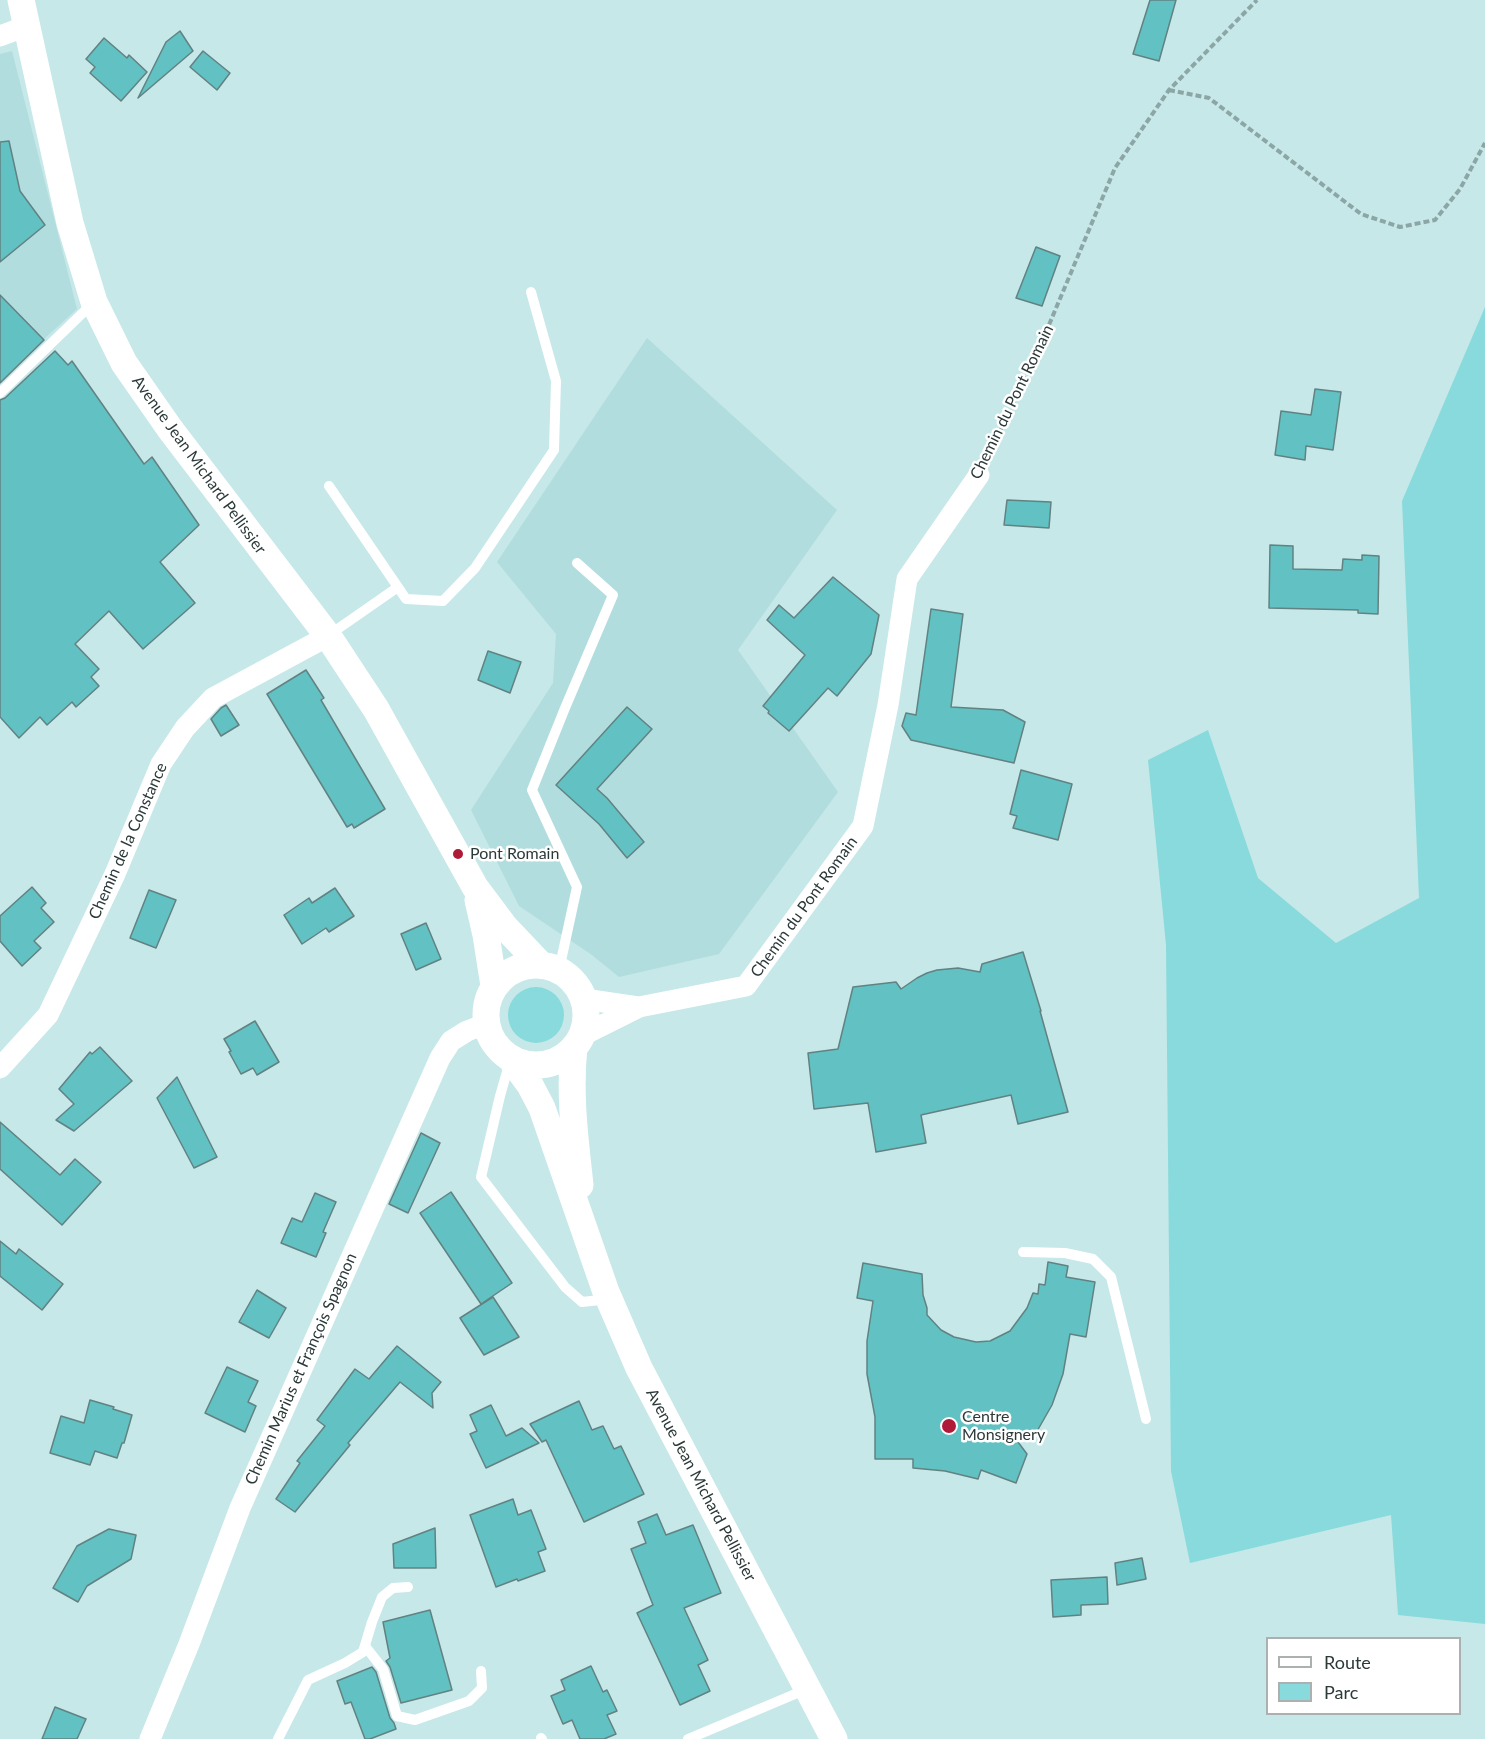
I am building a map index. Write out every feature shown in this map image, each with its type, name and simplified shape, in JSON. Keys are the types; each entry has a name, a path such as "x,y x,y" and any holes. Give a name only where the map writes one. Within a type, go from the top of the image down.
{"street":[{"path":"0,36 24,13"},
{"name":"Avenue Jean Michard Pellissier","path":"24,13 70,223 94,302 124,363 170,429 328,636 376,709 475,887 505,927 550,967"},
{"name":"Chemin du Pont Romain","path":"578,1042 639,1007 746,986 863,826 888,705 907,579 979,475"},
{"name":"Chemin de la Constance","path":"0,1068 48,1015 115,874 161,764 184,728 213,698 328,636"},
{"name":"Avenue Jean Michard Pellissier","path":"475,887 494,986"},
{"path":"527,965 550,967 569,977 578,987 584,999 585,1024 578,1042 564,1057 538,1065 524,1064 511,1059 499,1050 491,1038 486,1024 485,1011 488,998 494,986 514,969 527,965"},
{"name":"Chemin du Pont Romain","path":"584,999 639,1007"},
{"name":"Chemin Marius et François Spagnon","path":"150,1739 189,1644 240,1508 440,1058 451,1041 467,1031 486,1024"},
{"name":"Avenue Jean Michard Pellissier","path":"578,1042 571,1075 584,1225"},
{"name":"Avenue Jean Michard Pellissier","path":"511,1059 530,1085 542,1108 610,1299 639,1368 834,1739"}],"lane":[{"path":"0,24 24,13"},
{"path":"329,486 406,599 443,601 476,568 554,450 556,381 531,292"},
{"path":"0,393 94,302"},
{"path":"550,967 577,887 532,790 613,596 577,563"},
{"path":"328,636 398,587"},
{"path":"511,1059 481,1177 565,1287 582,1302 610,1299"},
{"path":"1023,1252 1065,1253 1093,1259 1111,1277 1146,1419"},
{"path":"278,1739 308,1680 363,1652 382,1597 393,1588 408,1587"},
{"path":"364,1646 383,1669 397,1716 415,1720 469,1701 482,1688 481,1671"},
{"path":"688,1739 808,1688"}],"path":[{"name":"Chemin du Pont Romain","path":"979,475 1030,370 1115,168 1169,90 1257,0"},
{"path":"1169,90 1209,98 1361,214 1400,227 1435,220 1460,189 1485,142"}],"shaded area":[{"path":"12,51 77,309 0,379 0,54"},
{"path":"647,338 837,510 738,650 838,792 719,954 619,977 592,955 519,906 471,810 553,683 556,634 497,562"}],"green space":[{"path":"1485,307 1485,1624 1398,1615 1391,1515 1190,1563 1171,1471 1166,945 1148,760 1208,730 1258,878 1336,943 1419,898 1402,501"},
{"path":"530,987 542,987 556,995 564,1009 562,1026 556,1035 542,1043 530,1043 513,1031 508,1021 508,1009 520,992"}],"building":[{"path":"1150,0 1176,0 1159,61 1133,54"},
{"path":"180,31 193,51 138,98 166,42"},
{"path":"104,38 127,58 129,55 147,72 121,101 90,73 95,67 86,59"},
{"path":"203,51 230,73 217,90 190,67"},
{"path":"9,141 20,191 45,225 0,262 0,142"},
{"path":"1036,247 1060,256 1042,306 1016,298"},
{"path":"0,295 44,340 0,383"},
{"path":"55,351 68,365 72,361 144,464 152,457 199,525 160,562 195,603 143,649 109,611 75,644 99,669 91,677 99,686 76,707 72,702 47,725 40,717 19,738 0,717 0,400 5,398"},
{"path":"1315,389 1341,392 1333,450 1306,446 1305,460 1275,455 1281,411 1311,415"},
{"path":"1007,500 1051,502 1049,528 1004,525"},
{"path":"1270,545 1293,546 1293,569 1342,570 1343,559 1362,560 1362,555 1379,556 1378,614 1358,613 1358,610 1269,608"},
{"path":"833,577 879,615 871,654 837,696 828,688 789,731 763,706 805,655 767,620 779,605 794,618"},
{"path":"931,609 963,614 951,707 1003,710 1025,722 1014,763 911,740 902,726 906,713 916,715"},
{"path":"488,651 521,662 510,693 478,680"},
{"path":"306,670 324,698 321,700 385,809 354,828 352,824 347,827 267,694"},
{"path":"226,705 239,725 221,736 211,719"},
{"path":"627,707 652,729 597,789 644,842 627,858 599,824 556,785"},
{"path":"1021,770 1072,784 1058,840 1013,828 1017,816 1010,814"},
{"path":"32,887 46,903 41,908 54,922 34,941 41,948 22,966 0,941 0,916"},
{"path":"335,888 354,916 329,932 326,928 302,944 284,915 309,898 312,903"},
{"path":"149,890 176,900 156,948 130,938"},
{"path":"426,923 441,959 416,970 401,934"},
{"path":"1023,952 1068,1112 1018,1124 1011,1095 921,1115 926,1143 876,1152 868,1103 814,1109 808,1053 838,1049 853,987 896,982 901,989 927,973 958,968 980,972 982,964"},
{"path":"255,1021 279,1062 257,1075 253,1068 241,1074 224,1039"},
{"path":"100,1047 132,1081 74,1131 56,1120 74,1104 59,1089 90,1052 92,1054"},
{"path":"177,1077 217,1157 194,1168 157,1098"},
{"path":"0,1122 60,1175 75,1159 101,1182 62,1225 0,1169"},
{"path":"421,1133 440,1143 408,1213 389,1204"},
{"path":"451,1192 512,1283 481,1304 420,1213"},
{"path":"315,1193 336,1202 323,1232 326,1233 316,1257 281,1243 292,1218 302,1222"},
{"path":"0,1241 16,1254 19,1249 63,1284 42,1310 0,1276"},
{"path":"1048,1262 1068,1266 1066,1277 1095,1282 1086,1337 1070,1334 1063,1374 1052,1405 1036,1433 1015,1438 1027,1454 1016,1483 981,1470 978,1479 945,1471 913,1468 913,1459 875,1459 875,1417 867,1374 867,1341 873,1301 857,1298 863,1263 922,1274 927,1315 941,1330 954,1337 976,1342 990,1341 1010,1331 1027,1308 1033,1293 1038,1294 1039,1284 1045,1285"},
{"path":"257,1290 286,1308 269,1338 239,1322"},
{"path":"493,1297 519,1337 484,1355 460,1318"},
{"path":"397,1346 441,1382 432,1393 433,1408 400,1382 348,1443 350,1445 295,1512 276,1499 300,1463 297,1461 325,1426 317,1420 355,1369 369,1379"},
{"path":"227,1367 258,1381 248,1402 256,1406 245,1432 205,1413"},
{"path":"90,1400 132,1415 117,1458 95,1451 90,1465 50,1453 61,1416 84,1423"},
{"path":"579,1401 592,1430 603,1426 614,1449 621,1446 644,1494 584,1522 546,1440 542,1442 530,1424"},
{"path":"491,1405 506,1436 522,1428 539,1443 486,1468 470,1434 477,1431 470,1415"},
{"path":"513,1499 518,1515 531,1510 546,1549 538,1552 545,1571 496,1587 470,1515"},
{"path":"657,1514 666,1535 693,1525 721,1593 684,1608 708,1660 698,1665 710,1691 680,1705 637,1613 653,1605 631,1549 646,1543 638,1522"},
{"path":"435,1528 436,1568 394,1568 393,1544"},
{"path":"109,1529 136,1535 131,1559 87,1586 78,1602 53,1588 77,1546"},
{"path":"1142,1558 1146,1579 1117,1585 1115,1563"},
{"path":"1107,1577 1108,1604 1081,1605 1081,1615 1053,1617 1051,1580"},
{"path":"430,1610 452,1690 401,1703 386,1661 390,1658 383,1622"},
{"path":"591,1666 603,1692 607,1690 617,1711 607,1715 616,1734 604,1739 580,1739 572,1720 563,1724 551,1696 565,1690 561,1680"},
{"path":"372,1667 376,1672 390,1718 396,1729 365,1739 351,1702 345,1704 337,1681"},
{"path":"55,1707 86,1719 77,1739 42,1739"}],"place":[{"name":"Pont Romain","path":"458,854"},
{"name":"Centre Monsignery","path":"949,1426"}]}
